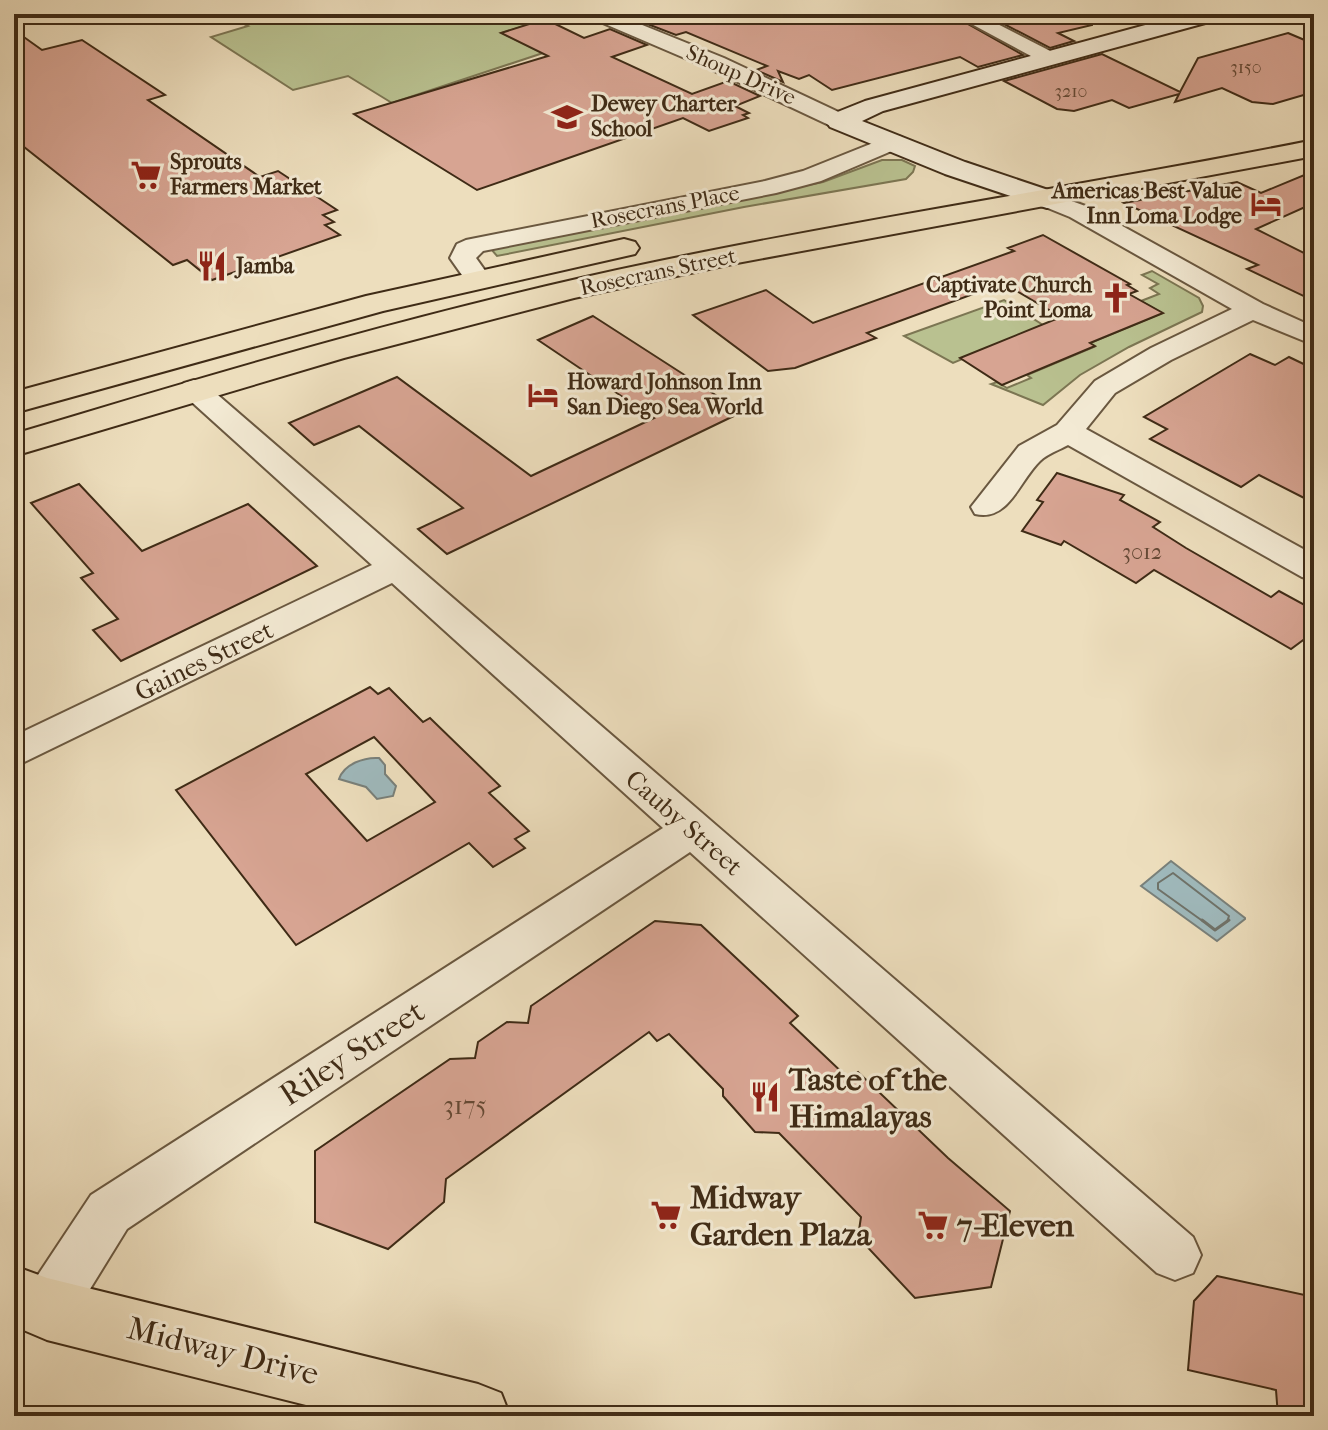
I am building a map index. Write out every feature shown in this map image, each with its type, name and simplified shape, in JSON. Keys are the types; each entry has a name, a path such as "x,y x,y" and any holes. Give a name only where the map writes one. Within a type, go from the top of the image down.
{"main road":[{"name":"Rosecrans Street","path":"14,445 194,389 404,330 591,285 1049,184 1314,148"},
{"name":"Rosecrans Street","path":"14,403 239,340 478,279 647,243 991,181"},
{"name":"Midway Drive","path":"31,1302 478,1416"}],"street":[{"name":"Shoup Drive","path":"598,14 716,63 839,121"},
{"path":"963,14 1051,59"},
{"path":"839,121 874,106 1212,14"},
{"path":"839,121 991,181 1049,184 1079,212 1253,310 1314,337"},
{"name":"Rosecrans Place","path":"478,279 463,258 466,250 475,245 767,188 812,176 893,142"},
{"path":"987,507 1030,453 1068,432 1105,387 1161,354 1253,310"},
{"name":"Cauby Street","path":"194,389 1175,1255"},
{"path":"1068,432 1314,569"},
{"name":"Gaines Street","path":"14,753 394,568"},
{"name":"Riley Street","path":"31,1302 109,1212 692,830"}],"green space":[{"path":"225,14 529,14 542,20 502,33 543,53 392,103 348,76 293,90 211,37 248,26"},
{"path":"882,160 902,160 915,166 906,179 744,207 497,256 491,249 823,182"},
{"path":"1152,271 1199,298 1202,312 1080,375 1043,405 991,384 997,382 1007,388 1031,378 1027,375 1094,347 1090,343 1162,313 1141,301 1159,294 1150,288 1158,284 1142,275"},
{"path":"1004,300 1043,325 953,363 904,336"}],"water":[{"path":"379,758 385,765 385,774 396,786 393,796 377,799 366,787 339,779 345,769 355,762"},
{"path":"1171,861 1245,919 1217,941 1141,886"}],"building":[{"path":"645,14 950,14 1023,55 978,67 960,57 832,90 809,75 799,79 778,71 783,82 756,70 767,66 686,32 676,35 637,20 649,16"},
{"path":"985,14 1091,14 1092,25 1058,33 1074,41 1050,48"},
{"path":"545,19 584,38 610,29 647,45 612,57 692,94 728,81 760,96 735,106 749,113 743,115 748,118 709,131 683,118 477,190 354,114 548,56 501,33"},
{"path":"14,30 42,50 82,40 165,95 148,100 260,177 278,171 337,210 323,215 334,222 325,225 340,235 212,280 187,260 173,265 14,139"},
{"path":"1288,33 1314,44 1314,92 1273,104 1252,102 1222,88 1175,102 1179,94 1129,108 1112,100 1074,111 1057,109 1004,81 1102,54 1180,92 1198,58"},
{"path":"1314,171 1314,203 1256,229 1314,258 1314,301 1247,269 1258,265 1124,203 1237,182 1261,193"},
{"path":"1043,235 1130,284 1127,285 1137,291 1129,294 1163,313 1090,343 1095,346 1002,385 960,358 1061,317 1003,283 867,333 876,338 795,368 768,371 693,315 766,290 813,323 1014,251 1008,248"},
{"path":"593,316 742,412 447,554 418,529 463,508 359,426 314,445 289,423 397,377 531,476 654,418 538,340"},
{"path":"1250,354 1275,365 1289,357 1314,369 1314,503 1259,475 1241,487 1150,439 1167,429 1144,417"},
{"path":"1057,473 1124,495 1120,500 1160,522 1153,527 1186,548 1271,597 1279,591 1314,610 1314,632 1291,649 1154,570 1136,583 1064,541 1061,545 1022,531 1043,502 1037,500"},
{"path":"79,484 142,551 248,504 317,566 121,661 93,630 118,619 81,578 93,573 31,503"},
{"path":"370,687 378,694 389,688 423,722 430,718 500,786 489,793 529,831 515,839 525,848 493,867 469,843 296,945 176,790","holes":["374,737 435,802 367,841 306,774"]},
{"path":"655,921 701,925 798,1016 790,1023 849,1079 858,1072 948,1158 1010,1211 991,1287 915,1298 858,1237 861,1217 779,1133 755,1132 723,1096 723,1089 669,1034 657,1041 649,1032 446,1179 444,1202 388,1249 315,1222 315,1151 450,1059 475,1058 478,1042 507,1022 528,1023 531,1006"},
{"path":"1217,1276 1314,1297 1314,1416 1278,1416 1276,1390 1188,1370 1194,1301"}],"place":[{"name":"Dewey Charter School","path":"567,117"},
{"name":"Sprouts Farmers Market","path":"146,175"},
{"name":"Americas Best Value Inn Loma Lodge","path":"1266,204"},
{"name":"Jamba","path":"212,266"},
{"name":"Captivate Church Point Loma","path":"1116,298"},
{"name":"Howard Johnson Inn San Diego Sea World","path":"543,395"},
{"name":"Taste of the Himalayas","path":"765,1097"},
{"name":"Midway Garden Plaza","path":"666,1215"},
{"name":"7-Eleven","path":"933,1225"}]}
